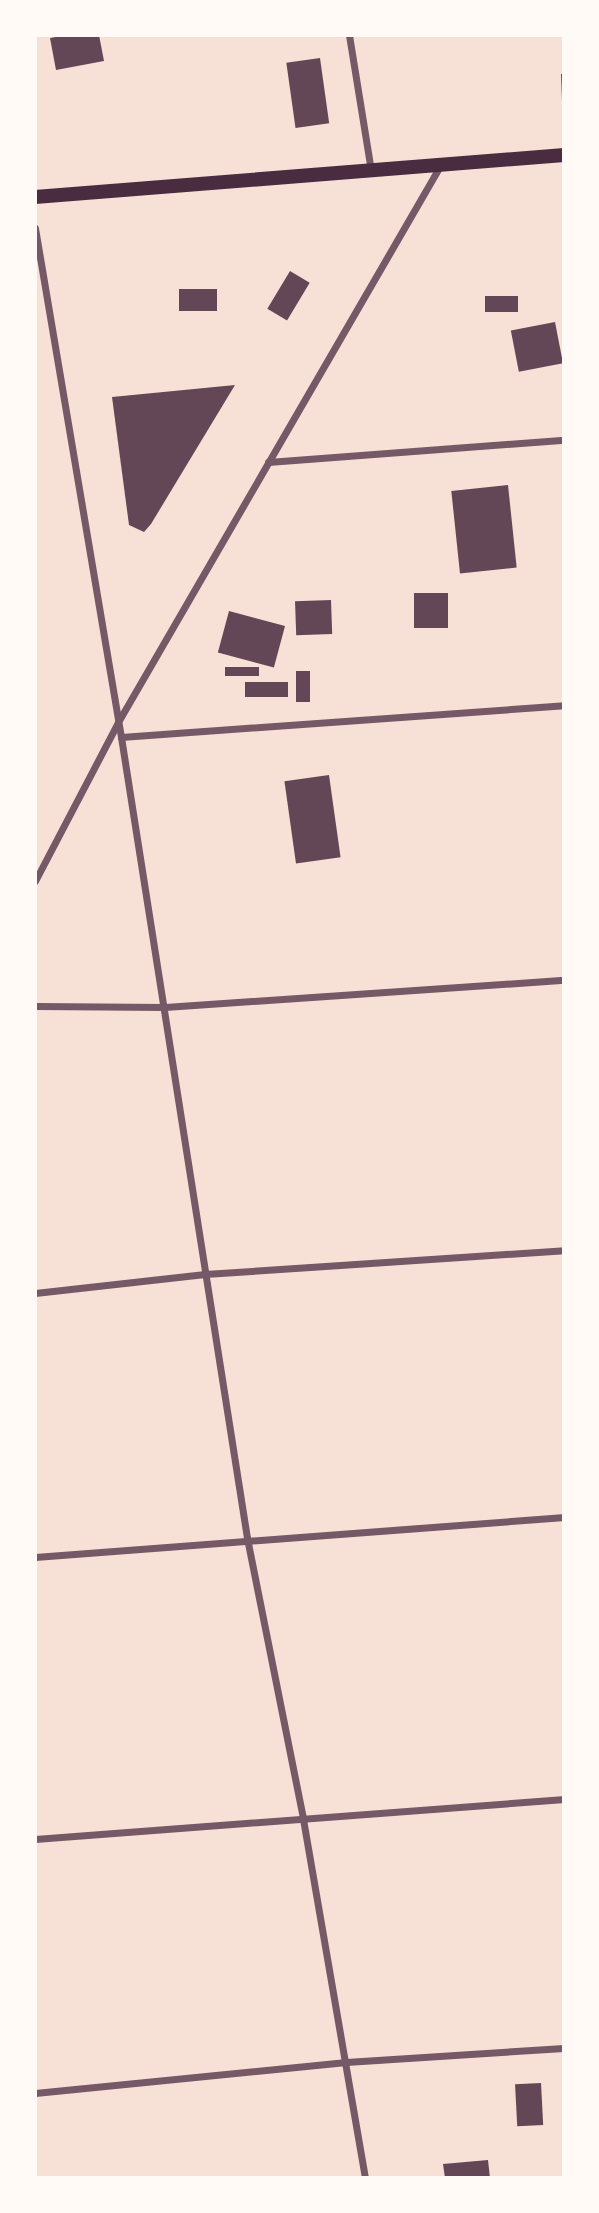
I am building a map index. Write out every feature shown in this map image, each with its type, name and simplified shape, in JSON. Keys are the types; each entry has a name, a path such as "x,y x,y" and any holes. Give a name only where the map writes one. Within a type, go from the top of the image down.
{"main road":[{"path":"35,197 564,155"}],"street":[{"path":"349,35 371,172"},
{"path":"35,881 118,722 440,165"},
{"path":"35,229 165,1007 247,1538 303,1819 365,2178"},
{"path":"268,462 564,440"},
{"path":"121,737 564,705"},
{"path":"35,1006 165,1007 564,980"},
{"path":"35,1293 205,1274 564,1250"},
{"path":"35,1557 247,1538 564,1517"},
{"path":"35,1839 564,1799"},
{"path":"35,2093 346,2062 564,2048"}],"building":[{"path":"99,35 104,61 56,70 50,38"},
{"path":"320,58 329,123 296,128 286,63"},
{"path":"561,74 564,74 564,101 562,101"},
{"path":"290,271 310,283 287,321 267,309"},
{"path":"179,289 217,289 217,311 179,311"},
{"path":"485,296 518,296 518,312 485,312"},
{"path":"555,322 563,363 519,372 511,331"},
{"path":"235,385 151,524 144,532 129,525 112,397"},
{"path":"508,485 517,568 460,574 451,491"},
{"path":"414,593 448,593 448,628 414,628"},
{"path":"331,600 332,634 296,635 295,601"},
{"path":"229,611 285,626 274,668 218,653"},
{"path":"225,667 259,667 259,676 225,676"},
{"path":"296,671 310,671 310,702 296,702"},
{"path":"245,682 288,682 288,697 245,697"},
{"path":"329,775 341,857 296,863 284,781"},
{"path":"541,2083 543,2125 517,2126 515,2084"},
{"path":"488,2160 490,2178 445,2178 443,2164"}]}
